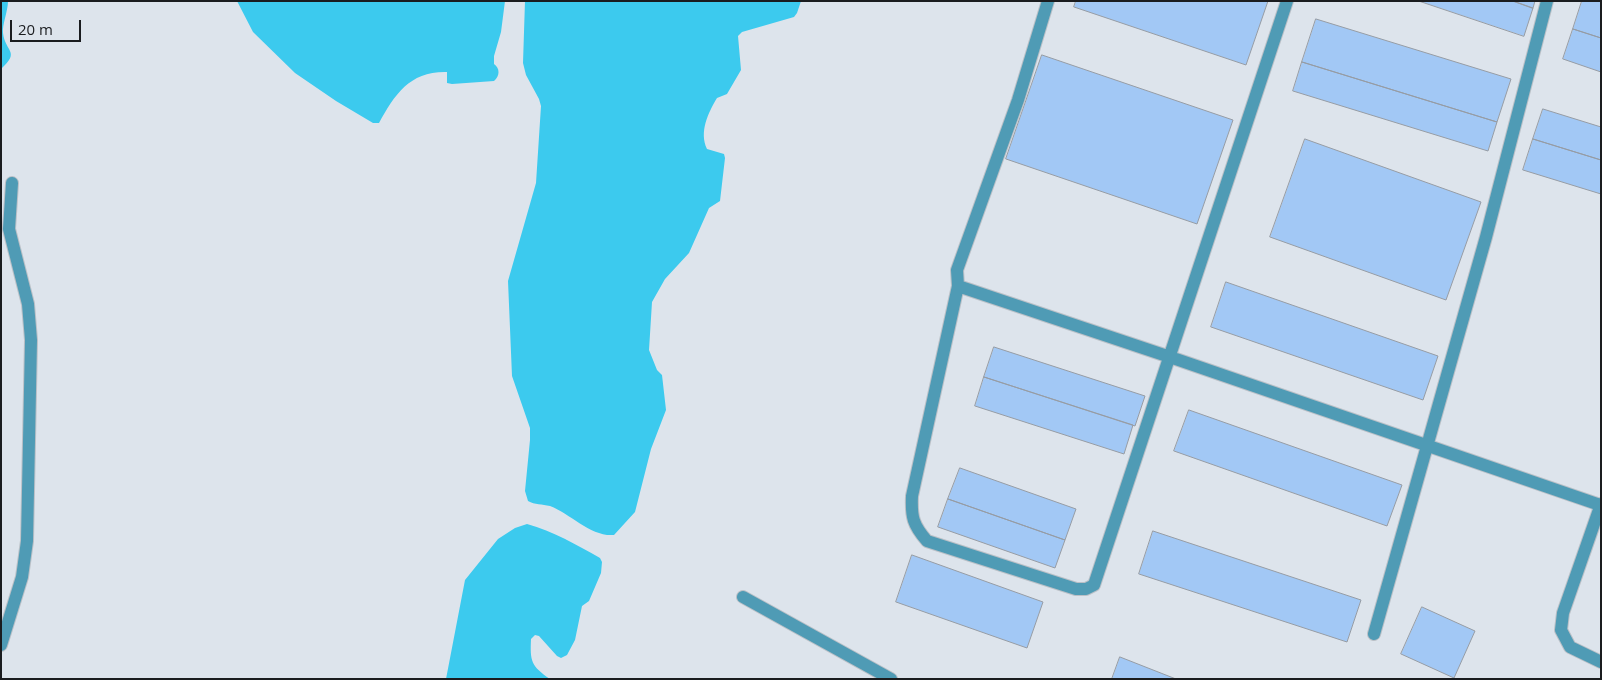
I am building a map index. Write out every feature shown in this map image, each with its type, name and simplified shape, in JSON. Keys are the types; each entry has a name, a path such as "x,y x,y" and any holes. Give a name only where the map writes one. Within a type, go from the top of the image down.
{"street":[{"path":"1048,1 1018,100 957,270 958,286 912,496 911,513 916,529 927,541 1076,589 1086,589 1094,585 1287,1"},
{"path":"1374,634 1486,237 1547,1"},
{"path":"1,645 22,577 27,541 31,340 28,304 8,229 12,183"},
{"path":"958,286 1601,505 1562,613 1560,630 1570,648 1601,662"},
{"path":"743,596 891,679"}],"water":[{"path":"1,1 8,1 3,33 11,55 1,69"},
{"path":"237,1 505,1 501,32 494,56 494,64 498,74 494,81 452,84 447,83 447,72 423,75 405,86 391,103 379,123 373,123 295,73 253,32"},
{"path":"525,1 801,1 794,17 742,32 738,36 741,70 727,94 717,98 708,116 704,129 707,149 724,154 725,158 720,201 709,208 689,253 665,279 652,302 649,350 657,370 662,375 666,410 651,449 635,512 614,535 606,535 589,529 550,506 528,501 525,491 530,428 512,376 508,281 536,183 541,106 526,75 523,63"},
{"path":"527,524 565,539 600,558 602,562 601,573 589,601 582,606 575,640 567,655 561,658 539,636 535,635 531,639 533,662 550,679 446,679 465,580 498,539 515,528"}],"building":[{"path":"1076,1 1268,1 1246,65 1074,7"},
{"path":"1419,1 1513,1 1533,8 1524,36"},
{"path":"1513,1 1535,1 1533,8"},
{"path":"1582,1 1601,1 1601,38 1573,29"},
{"path":"1316,19 1511,79 1497,122 1302,62"},
{"path":"1573,29 1601,38 1601,72 1563,59"},
{"path":"1042,55 1233,120 1197,224 1006,159"},
{"path":"1302,62 1497,122 1488,151 1293,91"},
{"path":"1543,109 1601,127 1601,160 1533,139"},
{"path":"1305,139 1481,202 1446,300 1270,237"},
{"path":"1533,139 1601,160 1601,194 1523,170"},
{"path":"1226,282 1438,356 1423,400 1211,327"},
{"path":"994,347 1145,396 1135,426 984,377"},
{"path":"984,377 1133,425 1124,454 975,406"},
{"path":"1189,410 1402,485 1387,526 1174,451"},
{"path":"960,468 1076,509 1065,540 948,499"},
{"path":"948,499 1065,540 1055,568 938,527"},
{"path":"1153,531 1361,600 1347,642 1139,574"},
{"path":"912,555 1043,602 1027,648 896,602"},
{"path":"1422,607 1475,631 1454,678 1401,654"},
{"path":"1120,657 1176,679 1112,679"}]}
